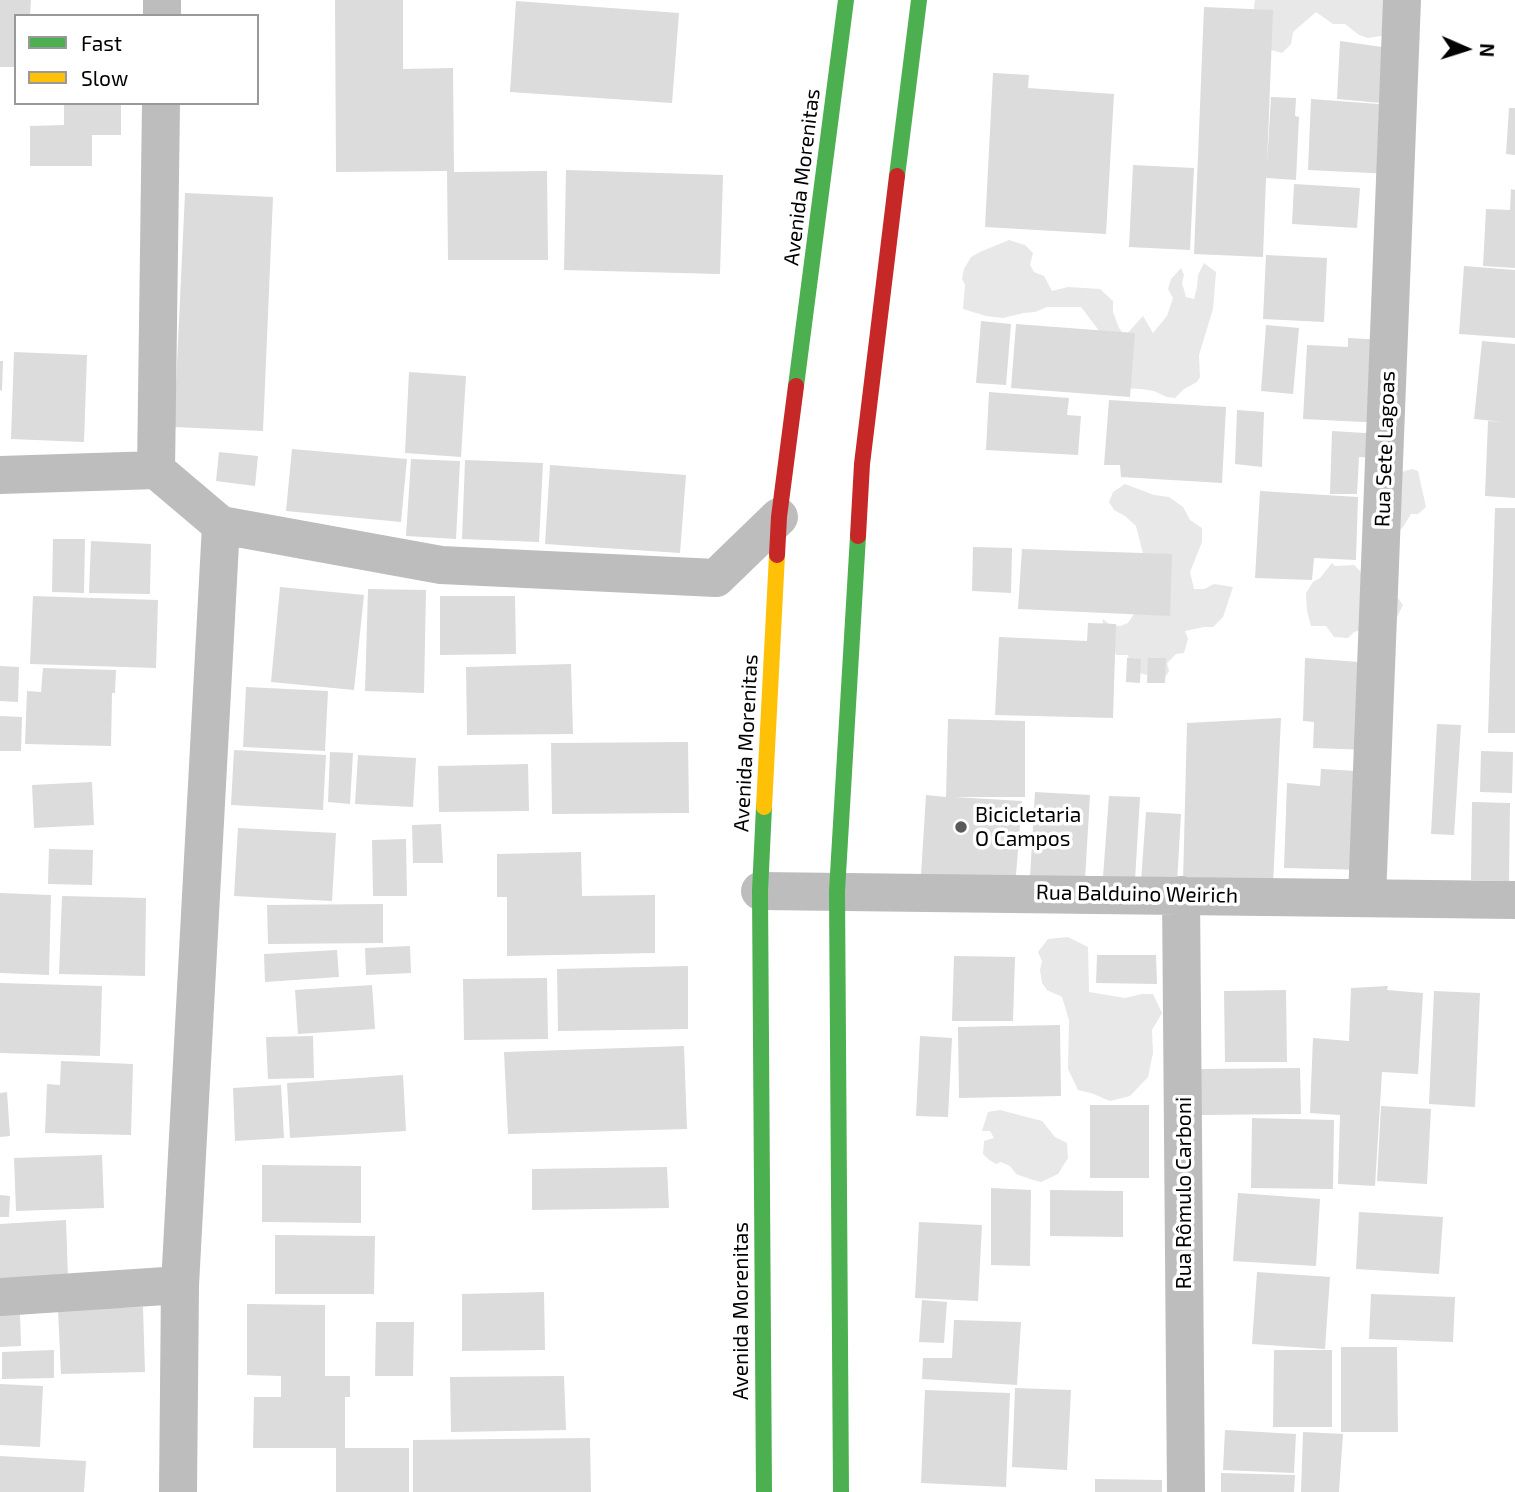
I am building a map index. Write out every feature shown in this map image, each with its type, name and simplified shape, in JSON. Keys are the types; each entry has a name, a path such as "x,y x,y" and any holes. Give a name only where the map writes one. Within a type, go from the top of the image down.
{"main road":[{"name":"Avenida Morenitas","path":"764,1492 760,891 779,517 846,0"},
{"path":"841,1492 837,891 862,464 919,0"}],"street":[{"name":"Rua Sete Lagoas","path":"1367,898 1402,0"},
{"path":"156,470 161,105"},
{"path":"0,475 156,470 221,525 441,565 716,578 779,517"},
{"path":"178,1492 180,1285 221,525"},
{"name":"Rua Balduino Weirich","path":"760,891 1515,900"},
{"name":"Rua Rômulo Carboni","path":"1181,895 1186,1492"},
{"path":"0,1297 180,1285"}],"shaded area":[{"path":"1255,0 1383,0 1386,35 1368,38 1359,35 1345,24 1333,24 1316,12 1293,32 1291,44 1282,53 1260,47 1255,38"},
{"path":"1009,240 1025,245 1033,253 1030,265 1034,272 1044,276 1052,291 1068,287 1100,289 1113,301 1113,312 1125,336 1143,316 1153,333 1167,316 1173,298 1168,289 1171,279 1181,268 1186,297 1194,299 1198,275 1204,263 1216,272 1213,309 1199,355 1200,377 1197,382 1175,398 1154,391 1119,388 1100,332 1081,307 1047,307 1003,318 963,309 965,285 962,279 971,257"},
{"path":"1412,469 1418,471 1426,507 1418,514 1411,514 1394,535 1401,472"},
{"path":"1125,484 1154,495 1169,497 1183,507 1190,520 1202,528 1202,542 1190,572 1194,589 1204,589 1214,584 1233,587 1223,617 1213,627 1185,631 1188,639 1184,653 1176,654 1167,663 1169,671 1164,679 1131,671 1128,655 1116,655 1113,646 1101,636 1103,619 1110,625 1120,626 1128,623 1136,611 1143,568 1143,553 1136,526 1114,510 1109,502 1113,492"},
{"path":"1332,563 1335,566 1354,565 1388,599 1398,598 1403,605 1395,621 1354,632 1348,638 1334,637 1326,626 1311,626 1306,593"},
{"path":"1068,937 1088,947 1089,992 1125,998 1153,994 1162,1013 1152,1030 1153,1053 1148,1077 1130,1096 1110,1101 1078,1090 1068,1069 1069,1020 1062,997 1047,990 1042,983 1042,961 1038,952 1048,939"},
{"path":"1000,1110 1042,1121 1055,1137 1067,1143 1068,1158 1058,1174 1041,1182 1033,1180 1016,1174 1010,1166 1001,1162 996,1164 983,1154 984,1141 994,1138 990,1131 982,1131 988,1112"}],"building":[{"path":"0,0 31,0 30,14 14,14 14,67 0,67"},
{"path":"335,0 403,0 403,69 453,68 454,172 547,171 548,260 448,260 447,171 336,172"},
{"path":"516,1 679,13 672,103 510,92"},
{"path":"1204,7 1273,10 1267,164 1271,97 1296,98 1295,116 1299,117 1296,180 1266,178 1263,257 1194,254"},
{"path":"1340,41 1382,47 1381,103 1337,99"},
{"path":"993,73 1029,75 1028,88 1114,94 1106,234 985,227"},
{"path":"1311,99 1392,105 1391,174 1308,170"},
{"path":"64,105 121,105 121,135 92,135 92,166 30,166 30,126 64,125"},
{"path":"1509,108 1515,108 1515,155 1506,154"},
{"path":"1133,165 1194,168 1190,250 1129,247"},
{"path":"566,170 723,175 720,274 564,270"},
{"path":"1294,184 1360,188 1357,228 1292,224"},
{"path":"1511,189 1515,190 1515,268 1483,266 1486,209 1510,210"},
{"path":"185,193 273,197 263,431 174,427"},
{"path":"1266,255 1327,258 1324,322 1263,319"},
{"path":"1464,266 1515,270 1515,338 1459,334"},
{"path":"981,321 1011,324 1006,385 976,383"},
{"path":"1016,324 1135,333 1130,397 1011,388"},
{"path":"1266,325 1299,328 1293,394 1261,391"},
{"path":"1348,338 1385,340 1383,423 1303,419 1307,345 1348,347"},
{"path":"1482,341 1515,344 1515,498 1485,496 1488,421 1504,422 1474,419"},
{"path":"14,352 87,355 84,442 11,439"},
{"path":"0,361 3,361 2,391 0,390"},
{"path":"409,372 466,376 461,457 405,453"},
{"path":"989,392 1069,398 1067,415 1081,416 1078,455 986,450"},
{"path":"1109,400 1226,407 1222,483 1121,477 1120,465 1104,465"},
{"path":"1237,410 1264,412 1262,467 1235,464"},
{"path":"1332,431 1381,434 1380,458 1359,457 1357,494 1330,494"},
{"path":"292,449 407,459 401,522 286,511"},
{"path":"219,452 258,456 255,486 216,481"},
{"path":"411,459 460,461 456,539 406,536"},
{"path":"465,460 543,463 539,542 462,539"},
{"path":"550,465 686,475 680,553 545,544"},
{"path":"1260,491 1358,497 1356,560 1314,558 1312,580 1255,578"},
{"path":"1495,508 1515,508 1515,733 1488,733"},
{"path":"53,539 85,539 84,593 52,592"},
{"path":"91,541 151,544 150,594 89,593"},
{"path":"973,547 1012,548 1011,593 972,591"},
{"path":"1022,549 1172,554 1170,616 1018,609"},
{"path":"280,587 364,595 354,690 271,682"},
{"path":"368,589 426,590 424,693 365,691"},
{"path":"33,596 158,600 156,668 30,664"},
{"path":"440,596 515,596 516,654 440,655"},
{"path":"1088,623 1116,624 1113,718 995,715 999,637 1087,641"},
{"path":"1127,658 1141,659 1140,683 1126,682"},
{"path":"1148,658 1166,658 1165,683 1147,683"},
{"path":"1305,658 1372,663 1368,750 1313,748 1314,722 1303,721"},
{"path":"571,664 573,734 467,735 466,667"},
{"path":"0,666 19,667 18,702 0,701"},
{"path":"43,668 116,670 115,693 112,693 111,746 25,744 27,691 41,692"},
{"path":"246,687 328,691 325,751 243,747"},
{"path":"0,716 22,717 21,751 0,751"},
{"path":"1281,718 1273,884 1183,882 1187,723"},
{"path":"948,719 1025,721 1025,797 954,797 1022,801 1016,875 921,875 926,795 946,797"},
{"path":"1437,724 1461,725 1454,835 1431,834"},
{"path":"688,742 689,813 552,814 551,743"},
{"path":"234,750 326,755 323,810 231,805"},
{"path":"1481,751 1513,752 1512,793 1480,792"},
{"path":"330,752 353,753 350,804 328,802"},
{"path":"358,755 416,758 413,807 355,804"},
{"path":"528,764 529,811 439,812 438,766"},
{"path":"1321,769 1357,771 1367,870 1284,868 1287,783 1320,786"},
{"path":"92,782 94,825 34,828 32,785"},
{"path":"1035,792 1090,795 1085,880 1030,877"},
{"path":"1109,796 1140,797 1135,880 1103,877"},
{"path":"1472,802 1510,803 1509,881 1471,880"},
{"path":"1146,812 1181,814 1177,883 1141,881"},
{"path":"441,824 443,863 413,863 412,825"},
{"path":"238,828 336,833 332,901 234,896"},
{"path":"406,839 407,896 373,896 372,840"},
{"path":"49,849 93,850 92,885 48,884"},
{"path":"581,852 582,896 655,895 655,953 507,956 507,897 497,897 497,854"},
{"path":"0,893 51,895 49,975 0,973"},
{"path":"62,896 146,898 145,976 59,974"},
{"path":"383,904 383,943 268,944 267,905"},
{"path":"410,946 411,973 366,975 365,948"},
{"path":"337,950 339,977 265,982 264,954"},
{"path":"1097,955 1156,955 1157,984 1096,983"},
{"path":"954,956 1015,957 1013,1021 952,1021"},
{"path":"688,966 688,1029 558,1031 557,969"},
{"path":"547,978 548,1039 464,1040 463,979"},
{"path":"0,983 102,986 100,1056 0,1053"},
{"path":"372,985 375,1029 298,1034 295,990"},
{"path":"1388,986 1387,990 1423,993 1418,1074 1382,1072 1375,1186 1338,1184 1340,1115 1310,1113 1313,1038 1349,1041 1351,988"},
{"path":"1286,990 1287,1062 1225,1062 1224,991"},
{"path":"1434,991 1480,993 1475,1107 1429,1104"},
{"path":"1060,1025 1061,1096 959,1098 958,1027"},
{"path":"313,1036 314,1078 268,1079 266,1037"},
{"path":"920,1036 952,1038 948,1117 916,1116"},
{"path":"684,1046 687,1129 508,1134 504,1052"},
{"path":"61,1061 133,1064 131,1135 45,1133 47,1084 60,1085"},
{"path":"1300,1068 1301,1114 1200,1115 1200,1069"},
{"path":"403,1075 406,1131 290,1138 287,1083"},
{"path":"281,1085 284,1138 235,1141 233,1088"},
{"path":"7,1092 10,1136 0,1137 0,1093"},
{"path":"1090,1105 1149,1105 1149,1178 1090,1178"},
{"path":"1381,1106 1431,1109 1427,1184 1377,1181"},
{"path":"1252,1118 1334,1120 1333,1189 1251,1188"},
{"path":"102,1155 104,1208 16,1211 14,1158"},
{"path":"262,1165 361,1166 361,1223 262,1222"},
{"path":"667,1167 669,1208 532,1210 532,1169"},
{"path":"991,1188 1031,1190 1030,1266 991,1265"},
{"path":"1050,1190 1123,1191 1123,1237 1050,1236"},
{"path":"1238,1193 1320,1199 1316,1266 1233,1261"},
{"path":"0,1195 10,1196 9,1217 0,1217"},
{"path":"1359,1212 1443,1217 1439,1274 1356,1269"},
{"path":"66,1220 68,1278 0,1281 0,1224"},
{"path":"919,1222 982,1225 978,1301 915,1298"},
{"path":"275,1235 375,1236 374,1294 275,1294"},
{"path":"1257,1272 1330,1277 1325,1349 1252,1344"},
{"path":"544,1292 545,1350 462,1351 462,1294"},
{"path":"1371,1294 1455,1297 1453,1342 1369,1339"},
{"path":"922,1300 947,1302 944,1343 919,1342"},
{"path":"247,1304 325,1305 325,1376 350,1376 350,1397 345,1397 345,1448 409,1448 409,1492 336,1492 336,1448 253,1448 254,1397 281,1397 281,1376 247,1375"},
{"path":"143,1307 145,1372 61,1374 58,1309"},
{"path":"0,1312 20,1312 21,1346 0,1347"},
{"path":"954,1320 1021,1322 1017,1385 922,1379 923,1358 952,1358"},
{"path":"376,1322 414,1322 413,1376 375,1376"},
{"path":"1341,1347 1397,1347 1398,1432 1341,1432"},
{"path":"54,1350 54,1378 2,1379 2,1352"},
{"path":"1274,1350 1332,1350 1332,1427 1273,1427"},
{"path":"564,1376 566,1430 451,1432 450,1377"},
{"path":"0,1384 43,1386 40,1447 0,1445"},
{"path":"1015,1388 1071,1390 1067,1470 1012,1467"},
{"path":"925,1390 1010,1393 1006,1487 921,1483"},
{"path":"1225,1430 1296,1434 1294,1473 1223,1470"},
{"path":"1303,1432 1343,1434 1339,1492 1301,1492"},
{"path":"590,1438 591,1492 413,1492 413,1440"},
{"path":"0,1456 86,1461 84,1492 0,1492"},
{"path":"1221,1473 1295,1475 1294,1492 1221,1492"},
{"path":"1095,1479 1162,1480 1162,1492 1095,1492"}],"traffic: fast":[{"path":"796,386 846,0"},
{"path":"897,176 919,0"},
{"path":"841,1492 837,891 858,536"},
{"path":"764,807 760,891 764,1492"}],"traffic: slow":[{"path":"764,807 777,555"}],"traffic: jam":[{"path":"858,536 862,464 897,176"},
{"path":"777,555 779,517 796,386"}],"place":[{"name":"Bicicletaria O Campos","path":"961,827"}]}
